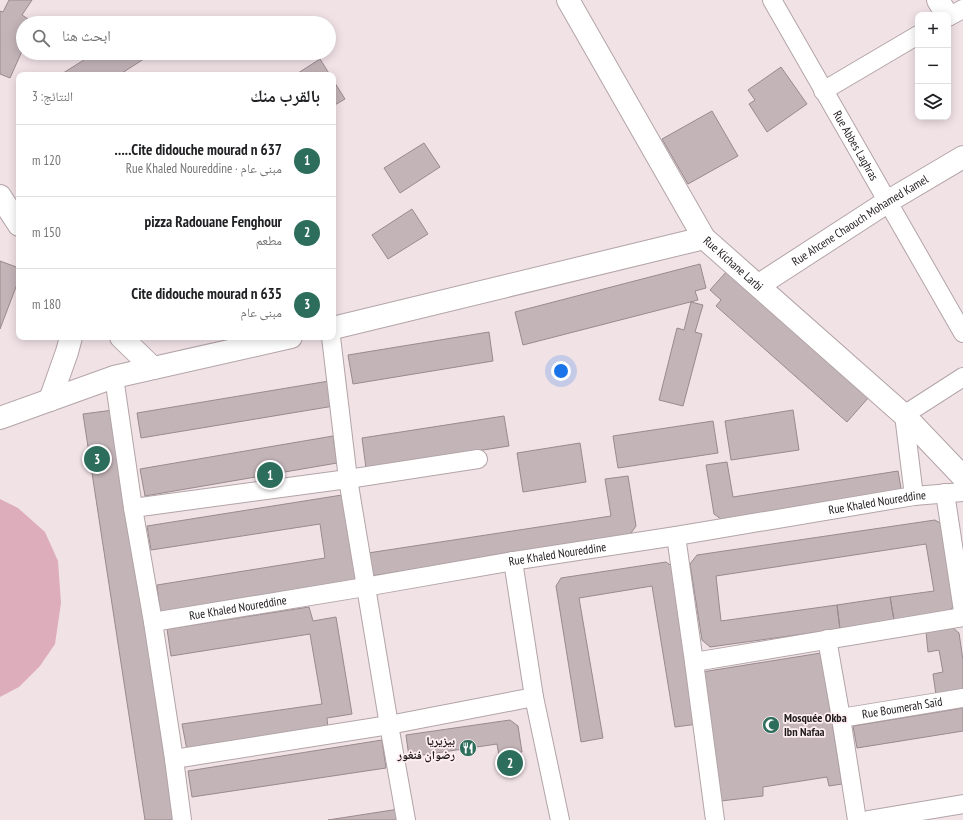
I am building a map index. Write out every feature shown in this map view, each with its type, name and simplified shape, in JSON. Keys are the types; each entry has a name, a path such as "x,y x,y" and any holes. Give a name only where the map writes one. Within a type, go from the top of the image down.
{"street":[{"name":"Rue Kichane Larbi","path":"568,0 704,238 904,415 963,477"},
{"name":"Rue Abbes Laghras","path":"772,0 963,333"},
{"path":"823,91 915,37"},
{"name":"Rue Ahcene Chaouch Mohamed Kamel","path":"759,286 887,202 963,157"},
{"path":"0,196 16,220"},
{"path":"336,327 704,238"},
{"path":"50,400 67,352 69,340"},
{"path":"124,340 153,368"},
{"path":"0,418 114,377 278,340"},
{"path":"331,340 348,478 406,820"},
{"path":"114,377 133,508 153,622 182,820"},
{"path":"914,496 904,415 963,377"},
{"path":"133,508 478,459"},
{"name":"Rue Khaled Noureddine","path":"153,622 513,561 676,536 914,496 963,492"},
{"path":"945,493 963,611"},
{"path":"676,536 715,820"},
{"path":"513,561 534,697 560,820"},
{"path":"694,662 963,617"},
{"path":"827,639 857,820"},
{"path":"174,759 389,726 534,697"},
{"name":"Rue Boumerah Saïd","path":"841,718 963,698"},
{"path":"868,820 963,804"}],"shaded area":[{"path":"0,499 18,508 45,532 58,561 61,603 55,644 40,666 19,687 0,697"}],"building":[{"path":"9,0 32,0 22,15 24,16 16,16 16,60 18,60 10,78 0,74 0,11 3,12"},
{"path":"84,60 142,60 124,72 65,72"},
{"path":"321,60 328,72 300,72"},
{"path":"781,67 807,104 767,132 749,104 755,100 748,90"},
{"path":"336,85 345,99 336,104"},
{"path":"712,111 738,156 688,184 662,139"},
{"path":"424,143 440,167 400,193 384,168"},
{"path":"412,209 428,234 388,259 372,235"},
{"path":"0,261 16,267 16,287 0,329"},
{"path":"700,264 706,288 695,291 698,300 523,345 515,312"},
{"path":"727,271 869,397 847,422 716,306 721,300 710,290"},
{"path":"691,302 703,305 695,332 702,334 683,406 659,400 677,328 684,330"},
{"path":"489,332 493,361 353,384 348,355"},
{"path":"329,381 334,406 141,438 137,413"},
{"path":"113,410 175,820 145,820 83,414"},
{"path":"793,410 799,450 731,460 725,421"},
{"path":"504,416 509,446 366,468 362,438"},
{"path":"713,421 718,453 618,468 613,436"},
{"path":"333,436 337,463 145,496 140,469"},
{"path":"580,443 586,482 523,492 517,453"},
{"path":"727,462 733,497 898,471 902,494 725,522 714,514 706,465"},
{"path":"628,476 636,526 629,536 371,576 368,553 611,516 605,479"},
{"path":"342,495 356,581 160,612 157,585 325,558 320,524 151,550 147,526"},
{"path":"935,520 945,526 956,603 948,613 894,620 890,597 934,591 926,544 716,576 721,621 837,605 840,629 710,647 702,640 690,564 697,555"},
{"path":"666,562 673,567 698,724 675,727 652,586 579,598 603,738 581,742 556,586 561,578"},
{"path":"890,597 894,620 840,629 837,605"},
{"path":"309,607 313,621 336,617 352,714 327,718 328,730 187,750 182,724 322,704 310,634 171,656 167,629"},
{"path":"953,628 959,633 963,660 963,688 961,691 936,695 933,674 943,672 939,650 928,652 926,632"},
{"name":"Mosquée Okba Ibn Nafaa","path":"821,653 842,784 829,786 827,777 763,787 763,796 721,801 702,672"},
{"path":"963,708 963,731 857,748 853,726"},
{"path":"510,720 518,726 522,752 499,756 497,744 409,757 406,735"},
{"path":"382,740 386,768 192,797 188,771"},
{"path":"399,809 401,820 328,820"}],"place":[{"name":"Cite didouche mourad n 635","path":"97,459"},
{"name":"Cite didouche mourad n 637.....","path":"270,475"},
{"name":"Mosquée Okba Ibn Nafaa","path":"771,725"},
{"name":"بيزيريا رضوان فنغور","path":"468,748"},
{"name":"pizza Radouane Fenghour","path":"510,763"}]}
